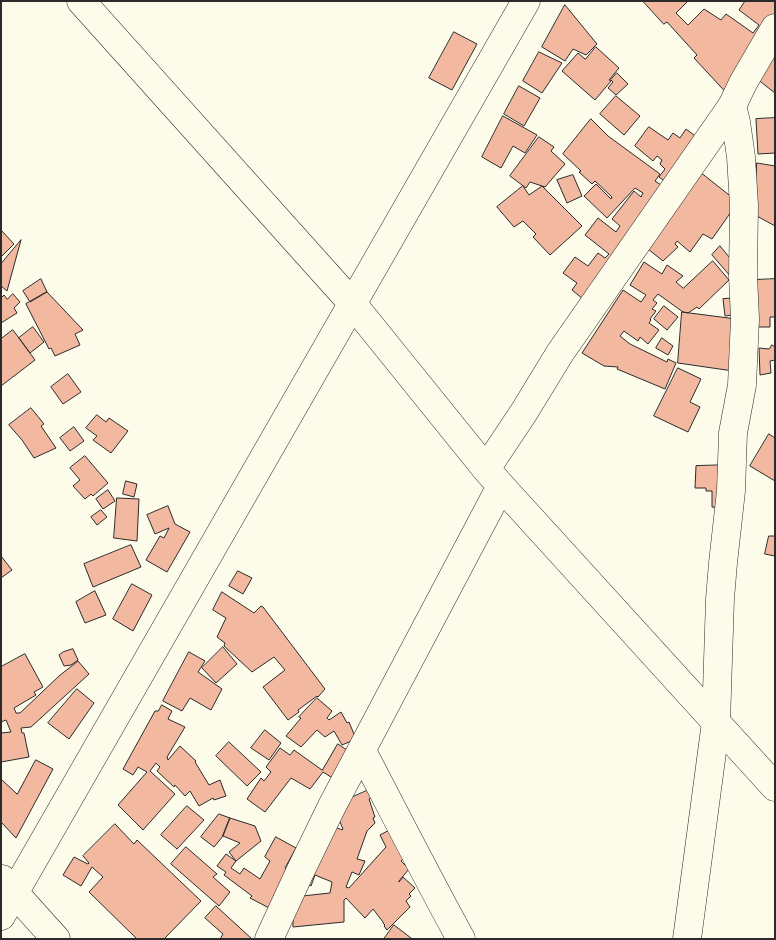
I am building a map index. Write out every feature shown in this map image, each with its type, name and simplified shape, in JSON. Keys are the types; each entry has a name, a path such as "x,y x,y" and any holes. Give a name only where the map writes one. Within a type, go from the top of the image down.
{"street":[{"path":"82,1 352,303 493,477 775,787"},
{"path":"1,916 8,885 352,303 526,1"},
{"path":"269,939 332,806 362,751 524,412 560,353 732,106 775,28"},
{"path":"687,939 716,722 720,599 731,491 734,433 742,385 745,319 743,276 744,205 741,157 732,106"},
{"path":"362,751 461,939"},
{"path":"8,885 56,939"}],"building":[{"path":"643,1 688,1 676,13 688,25 704,9 721,20 726,14 753,33 759,25 739,10 745,1 775,1 775,25 732,99 694,58 697,55 667,22 664,24"},
{"path":"565,5 597,44 586,55 573,49 565,61 542,47"},
{"path":"454,32 477,44 452,90 429,78"},
{"path":"596,47 619,68 595,100 562,71 578,53 585,59"},
{"path":"775,50 775,93 757,79"},
{"path":"539,52 562,63 542,93 523,81"},
{"path":"617,73 628,84 616,95 608,88 613,82 611,80"},
{"path":"519,86 540,98 524,126 504,114"},
{"path":"616,96 640,116 624,135 600,114"},
{"path":"503,116 537,135 525,153 513,146 501,168 482,157"},
{"path":"775,118 775,153 758,154 756,119"},
{"path":"591,119 608,136 660,174 655,181 670,191 589,304 572,290 577,283 563,273 575,257 588,266 598,253 605,258 609,254 585,235 598,218 616,232 620,226 612,219 634,191 641,197 643,193 635,188 607,218 584,196 596,184 611,199 612,197 595,181 592,184 563,154"},
{"path":"649,127 668,140 673,133 680,138 686,129 703,142 671,186 659,177 665,169 660,164 662,160 657,156 653,161 635,146"},
{"path":"539,137 554,147 551,151 565,164 545,187 530,182 526,188 510,176"},
{"path":"757,163 775,166 775,226 755,215"},
{"path":"700,172 738,202 712,239 703,234 690,252 677,241 675,244 678,247 663,261 643,245"},
{"path":"573,175 582,196 567,203 557,180"},
{"path":"523,186 529,195 542,186 582,226 550,255 533,237 536,234 523,221 514,227 497,207"},
{"path":"1,230 14,244 1,257"},
{"path":"21,240 7,291 1,286 1,264"},
{"path":"720,246 739,269 731,277 712,255"},
{"path":"713,261 729,280 699,309 697,307 688,313 683,312 658,294 653,300 657,303 652,309 656,311 649,323 659,330 648,344 640,337 638,341 624,331 620,336 630,344 667,362 668,359 676,363 665,389 617,369 618,367 604,366 582,353 623,290 641,302 646,295 630,285 644,262 662,274 667,265 683,276 676,282 683,288"},
{"path":"41,279 47,292 30,302 23,291"},
{"path":"775,279 775,317 770,317 770,327 758,327 755,280"},
{"path":"47,292 83,330 75,334 80,345 55,356 51,348 49,349 26,304"},
{"path":"13,294 20,302 14,308 17,313 1,323 1,298 4,295 7,299"},
{"path":"741,298 742,314 725,316 723,299"},
{"path":"664,306 678,317 667,330 654,319"},
{"path":"682,312 744,320 740,372 678,363"},
{"path":"33,327 44,342 30,353 19,338"},
{"path":"13,330 35,360 1,386 1,339"},
{"path":"662,338 673,346 668,355 656,348"},
{"path":"772,345 775,347 775,360 770,361 771,373 760,375 759,348 769,349"},
{"path":"678,368 701,379 690,402 700,407 688,432 654,416"},
{"path":"68,374 81,392 63,404 51,387"},
{"path":"31,408 44,424 41,426 56,448 34,458 9,425"},
{"path":"97,415 106,422 109,418 128,431 111,453 93,440 97,436 86,428"},
{"path":"74,427 84,441 70,451 60,438"},
{"path":"769,434 775,438 775,481 750,466"},
{"path":"85,456 108,483 93,496 91,494 85,499 73,486 80,480 70,468"},
{"path":"731,465 727,508 712,507 712,491 706,491 706,488 695,488 696,466"},
{"path":"126,481 137,484 134,497 123,494"},
{"path":"108,490 115,501 103,509 96,499"},
{"path":"117,498 139,499 137,541 114,538"},
{"path":"168,506 175,524 190,532 167,572 146,560 160,536 164,538 169,528 155,534 147,515"},
{"path":"101,510 107,517 97,525 91,517"},
{"path":"769,536 775,536 775,556 765,554"},
{"path":"131,545 141,567 93,587 84,564"},
{"path":"1,556 12,570 1,578"},
{"path":"238,571 252,578 243,594 229,586"},
{"path":"132,584 152,595 133,631 113,619"},
{"path":"95,591 106,615 85,623 76,602"},
{"path":"222,592 254,613 261,606 263,607 325,689 318,697 298,710 299,712 288,720 263,687 285,670 274,657 252,672 217,637 226,618 213,610"},
{"path":"223,647 237,664 216,683 202,668"},
{"path":"73,649 78,660 71,665 64,666 59,655"},
{"path":"189,652 205,661 198,672 222,689 211,710 190,698 182,711 163,701"},
{"path":"25,654 43,687 34,692 36,695 14,708 16,713 20,713 59,676 78,661 89,674 31,727 21,728 22,733 24,733 29,757 1,762 1,733 11,732 6,720 1,722 1,667"},
{"path":"77,689 94,703 69,739 48,723"},
{"path":"317,698 332,711 327,718 329,720 341,712 347,723 349,722 356,739 342,745 334,731 325,737 317,730 301,747 286,736 301,718 299,717"},
{"path":"162,705 172,711 168,719 185,727 167,757 168,760 180,746 196,761 209,785 220,780 226,796 214,800 213,798 199,806 190,791 185,796 175,785 174,787 157,771 160,767 156,763 150,771 175,794 143,830 118,805 147,772 138,767 133,775 123,769 155,711 158,711"},
{"path":"265,730 281,743 269,760 251,748"},
{"path":"229,742 261,772 247,786 216,756"},
{"path":"338,744 354,755 339,782 323,772 310,789 291,778 265,812 247,799 261,778 264,781 271,772 266,767 280,748 290,755 294,750 322,770"},
{"path":"36,760 53,769 16,838 1,822 1,779 17,794"},
{"path":"373,788 376,795 369,799 375,823 367,831 357,859 365,861 359,875 352,872 346,887 349,888 386,847 380,835 395,827 408,854 401,861 409,869 399,882 403,877 415,888 409,894 411,896 406,901 410,907 387,930 373,909 365,918 346,898 344,900 344,922 293,927 293,897 330,893 332,882 315,875 311,886 300,881 329,824 343,829 333,806"},
{"path":"187,806 204,820 177,849 161,835"},
{"path":"219,814 230,818 223,836 214,847 201,837"},
{"path":"230,818 255,826 261,841 236,861 229,852 240,843 223,836"},
{"path":"115,824 134,844 137,840 201,901 164,939 137,939 89,892 103,877 92,867 81,886 63,875 74,857 88,864 83,856"},
{"path":"276,837 296,848 285,868 293,871 273,910 250,898 252,896 224,875 226,872 217,866 226,854 236,861 231,868 240,874 244,868 260,879 270,861 265,857"},
{"path":"186,847 217,874 213,877 230,892 219,906 171,864"},
{"path":"216,906 252,939 220,939 223,934 205,918"},
{"path":"394,925 411,938 411,939 384,939"}]}
